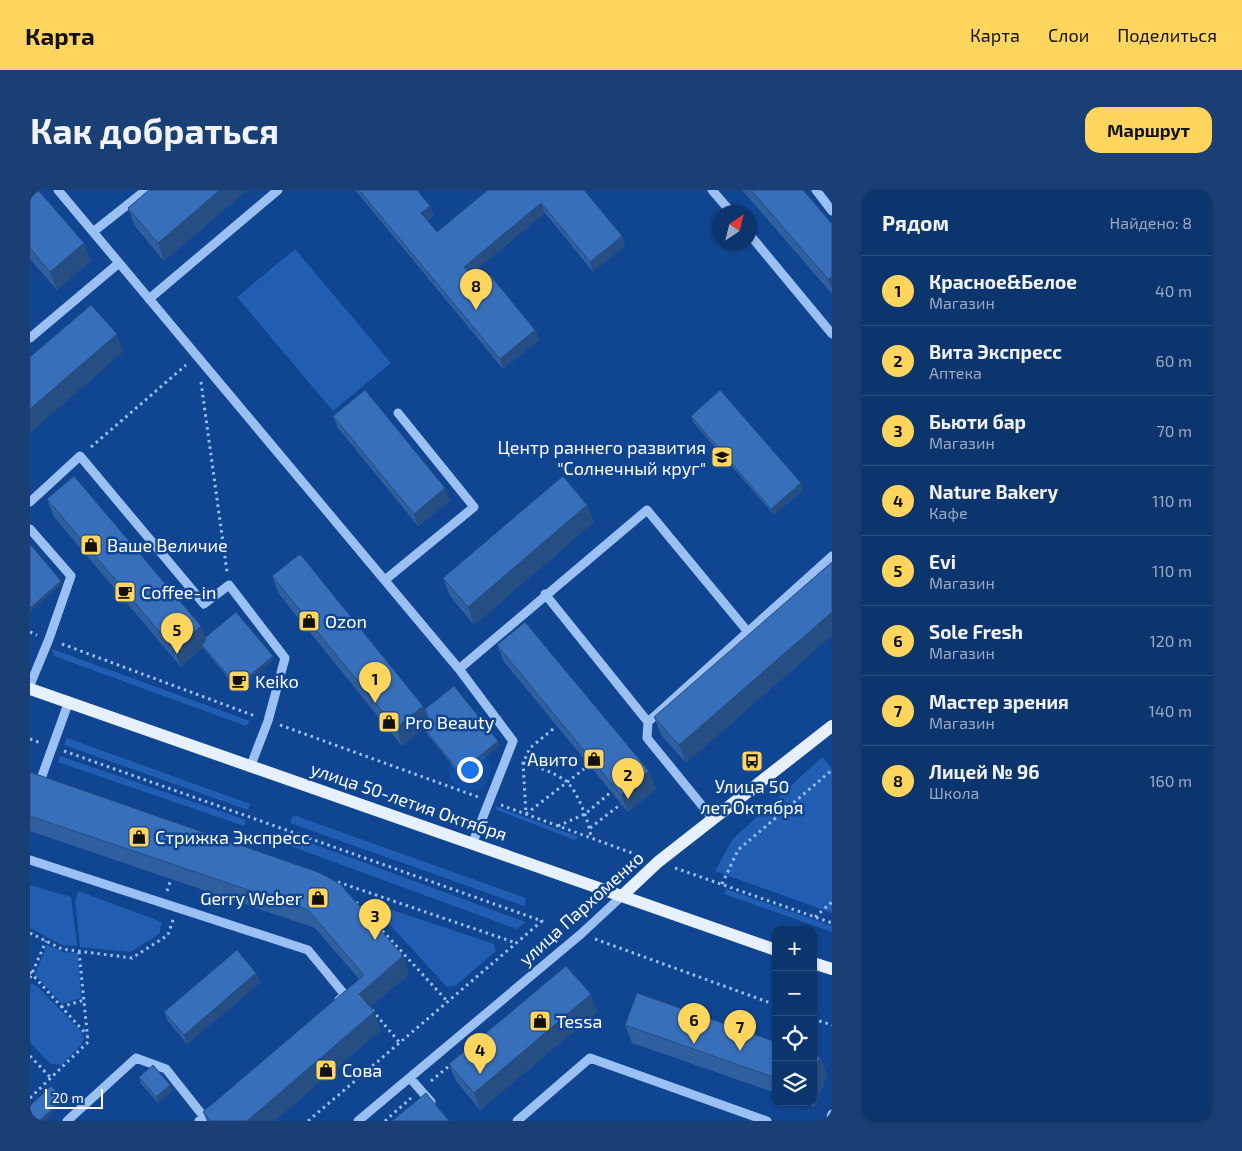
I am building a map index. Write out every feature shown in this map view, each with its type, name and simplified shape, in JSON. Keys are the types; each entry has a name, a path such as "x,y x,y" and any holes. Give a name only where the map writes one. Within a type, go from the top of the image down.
{"main road":[{"name":"улица 50-летия Октября","path":"30,687 772,949"},
{"name":"улица Пархоменко","path":"623,895 658,862 832,726"},
{"path":"817,964 832,969"}],"street":[{"path":"58,190 460,668 513,741 473,842"},
{"path":"93,232 146,190"},
{"path":"149,299 278,190"},
{"path":"712,190 725,205"},
{"path":"816,190 832,211"},
{"path":"757,243 829,322 832,334"},
{"path":"30,338 119,263"},
{"path":"385,580 474,507 398,413"},
{"path":"30,502 80,456 204,604 229,585 285,658 268,721 251,765"},
{"path":"460,668 545,594 647,510 748,632"},
{"path":"30,529 71,576 30,687"},
{"path":"648,722 832,556"},
{"path":"545,594 648,722 647,738 713,819"},
{"path":"36,792 69,701"},
{"path":"30,776 50,783"},
{"path":"30,860 308,950 345,995 330,1008"},
{"name":"улица Пархоменко","path":"358,1121 581,934 623,895"},
{"path":"67,1121 136,1058 166,1069 202,1119 219,1104"},
{"path":"517,1121 590,1058 767,1121"},
{"path":"410,1078 437,1108"},
{"path":"830,1121 832,1114"}],"path":[{"path":"80,456 197,355"},
{"path":"197,355 229,585"},
{"path":"30,632 268,721 832,923"},
{"path":"526,814 522,763 530,748 553,729"},
{"path":"30,739 542,921 308,1121"},
{"path":"505,760 534,766 567,782 585,814 591,838"},
{"path":"526,814 584,769"},
{"path":"722,884 738,850 832,770"},
{"path":"558,826 585,814 611,792"},
{"path":"590,828 621,804"},
{"path":"344,889 338,882 516,943"},
{"path":"350,896 448,1000"},
{"path":"814,917 832,902"},
{"path":"30,933 62,949 132,958 168,935 177,908"},
{"path":"595,938 772,1004"},
{"path":"46,941 31,975 88,1035"},
{"path":"30,1098 88,1042 79,951"},
{"path":"62,1007 84,1000"},
{"path":"370,1007 399,1042"},
{"path":"817,1020 832,1025"},
{"path":"30,1056 51,1078"},
{"path":"30,1090 34,1094"}],"shaded area":[{"path":"295,249 391,363 333,411 237,297"},
{"path":"52,649 250,721 246,726 54,656"},
{"path":"67,738 250,804 248,810 64,745"},
{"path":"60,756 246,820 244,826 58,762"},
{"path":"822,757 832,768 832,913 715,871 733,839"},
{"path":"495,806 579,837 575,840 497,810"},
{"path":"293,815 526,898 524,906 290,823"},
{"path":"286,834 526,922 517,929 282,843"},
{"path":"30,885 71,897 77,946 62,945 30,928"},
{"path":"726,889 832,926 832,932 817,926 724,894"},
{"path":"78,891 162,922 159,934 130,952 80,947 75,900"},
{"path":"383,907 494,944 496,951 455,986 447,987 380,914"},
{"path":"47,945 63,952 78,953 81,998 62,1004 35,975"},
{"path":"33,984 81,1031 84,1038 82,1044 61,1065 50,1064 30,1042 30,985"}],"building":[{"path":"30,190 38,190 84,243 50,272 30,248"},
{"path":"149,190 220,190 158,243 128,208"},
{"path":"359,190 417,190 430,206 421,213 437,232 488,190 584,190 622,236 590,262 541,203 464,267 478,284 490,275 535,330 500,359"},
{"path":"751,190 803,190 832,224 832,276 828,279"},
{"path":"91,305 117,334 30,409 30,357"},
{"path":"365,390 445,488 414,514 333,416"},
{"path":"720,390 801,483 771,509 691,416"},
{"path":"74,476 201,626 174,649 47,499"},
{"path":"563,476 587,505 468,607 443,578"},
{"path":"30,544 61,581 30,608"},
{"path":"300,554 423,706 396,728 272,576"},
{"path":"832,562 832,612 679,745 654,717"},
{"path":"236,612 273,656 237,686 202,645 206,640 205,638"},
{"path":"525,622 649,771 621,795 497,645"},
{"path":"454,686 498,741 460,772 422,726 429,720 425,709"},
{"path":"30,772 320,873 340,884 403,956 359,994 374,1012 247,1121 211,1121 203,1112 364,975 308,910 30,816"},
{"path":"237,950 256,973 184,1035 164,1012"},
{"path":"566,966 591,994 474,1093 449,1064"},
{"path":"637,993 772,1041 772,1077 625,1025"},
{"path":"153,1065 170,1085 156,1097 139,1077"},
{"path":"51,1086 63,1099 39,1121 34,1121 30,1116 30,1106"},
{"path":"426,1093 449,1121 392,1121"}],"place":[{"name":"Лицей № 96","path":"476,310"},
{"name":"Центр раннего развития \"Солнечный круг\"","path":"722,457"},
{"name":"Ваше Величие","path":"91,545"},
{"name":"Coffee-in","path":"125,592"},
{"name":"Ozon","path":"309,621"},
{"name":"Evi","path":"177,654"},
{"name":"Keiko","path":"239,681"},
{"name":"Красное&Белое","path":"375,703"},
{"name":"Pro Beauty","path":"389,722"},
{"name":"Авито","path":"594,759"},
{"name":"Улица 50 лет Октября","path":"752,761"},
{"name":"Вита Экспресс","path":"628,799"},
{"name":"Стрижка Экспресс","path":"139,837"},
{"name":"Gerry Weber","path":"318,898"},
{"name":"Бьюти бар","path":"375,940"},
{"name":"Tessa","path":"540,1021"},
{"name":"Sole Fresh","path":"694,1044"},
{"name":"Мастер зрения","path":"740,1051"},
{"name":"Сова","path":"326,1070"},
{"name":"Nature Bakery","path":"480,1074"}]}
